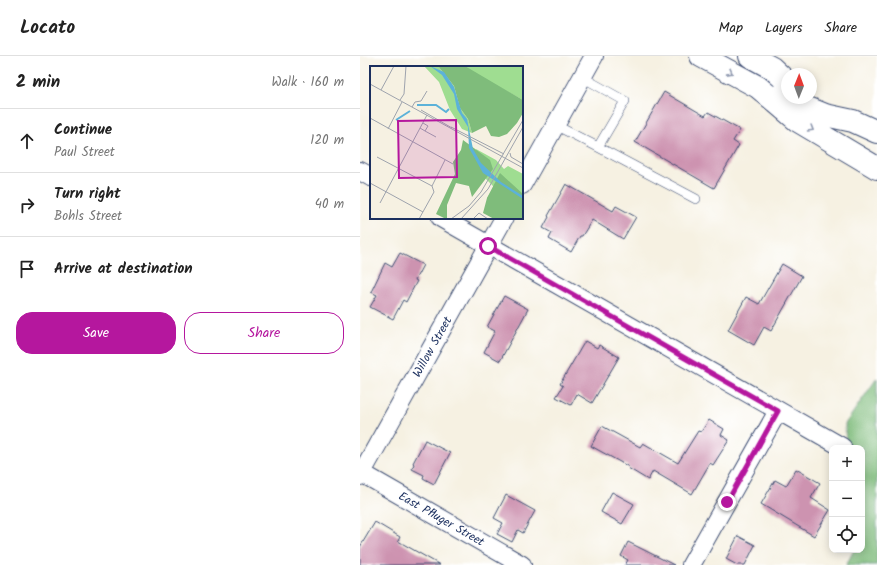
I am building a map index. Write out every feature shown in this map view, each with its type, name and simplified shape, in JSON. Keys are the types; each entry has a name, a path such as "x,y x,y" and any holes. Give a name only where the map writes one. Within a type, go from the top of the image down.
{"main road":[{"path":"701,56 758,88 825,115 853,121 877,132"},
{"path":"750,56 772,68 781,76"},
{"path":"758,88 798,121 877,168"},
{"path":"812,104 877,155"}],"street":[{"path":"523,183 594,56"},
{"path":"360,171 370,176"},
{"path":"443,219 837,445"},
{"name":"Willow Street","path":"361,474 503,219"},
{"path":"691,565 778,411"},
{"name":"East Pfluger Street","path":"361,474 522,565"}],"lane":[{"path":"582,77 625,101 598,147"},
{"path":"556,125 696,199"}],"green space":[{"path":"877,378 877,565 846,565 852,553 865,553 865,445 846,445 845,424"}],"building":[{"path":"664,92 705,116 708,112 740,130 733,141 739,145 714,188 635,142"},
{"path":"566,184 613,211 616,206 636,217 623,239 592,220 582,236 580,236 571,252 549,239 552,233 543,228"},
{"path":"400,253 423,265 415,280 417,281 406,302 403,300 393,319 370,307 377,295 371,292 385,263 392,267"},
{"path":"782,264 802,276 771,331 764,327 754,345 728,330 746,297 759,304"},
{"path":"504,296 528,309 500,361 484,352 495,331 487,327"},
{"path":"585,341 597,348 599,345 619,357 592,403 577,394 571,405 556,397 563,386 560,384"},
{"path":"709,420 724,429 721,435 729,440 713,465 710,463 692,494 653,471 648,480 628,468 629,467 591,446 602,426 640,447 643,443 678,463 698,431 701,432"},
{"path":"425,440 450,453 434,484 423,478 424,475 412,469 413,463"},
{"path":"796,469 820,483 811,498 829,509 829,512 814,536 761,504 775,480 786,486"},
{"path":"612,492 634,504 622,524 601,512"},
{"path":"506,495 535,511 523,533 518,530 512,542 497,534 503,523 494,518"},
{"path":"375,522 400,537 398,541 440,565 360,565 360,547"},
{"path":"738,536 755,545 745,565 737,565 726,559"},
{"path":"628,542 674,565 625,565 628,560 621,556"}],"route":[{"path":"488,246 778,411 727,502"}]}
